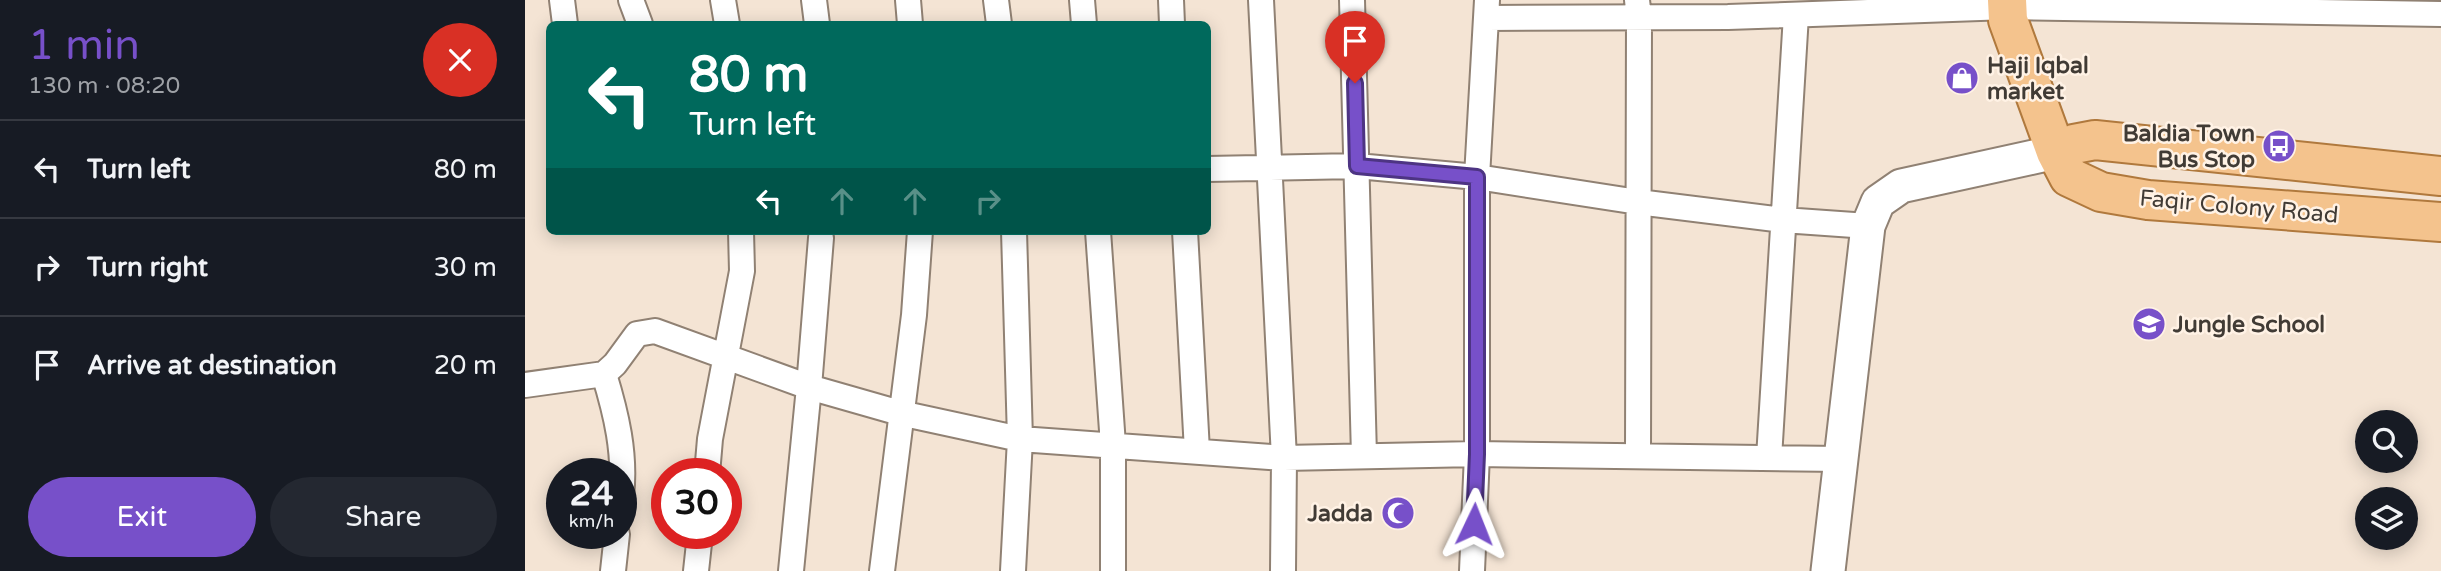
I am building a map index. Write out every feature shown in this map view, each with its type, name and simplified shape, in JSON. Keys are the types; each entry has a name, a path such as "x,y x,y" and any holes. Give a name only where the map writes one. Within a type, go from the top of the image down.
{"main road":[{"name":"Faqir Colony Road","path":"2007,3 2008,20 2056,152 2069,177 2101,192 2148,200 2441,222"},
{"path":"2056,152 2074,144 2095,140 2441,176"}],"street":[{"path":"562,0 565,21"},
{"path":"631,0 639,21"},
{"path":"723,0 726,21"},
{"path":"814,0 817,21"},
{"path":"908,0 910,21"},
{"path":"996,0 999,21"},
{"path":"1082,0 1084,21"},
{"path":"1171,0 1172,21"},
{"path":"1261,0 1284,458 1283,571"},
{"path":"1352,0 1364,456"},
{"path":"1472,571 1477,454 1477,177 1487,9 1729,9 1796,15 1848,6 2007,3 2269,5 2441,14"},
{"path":"1638,9 1639,456"},
{"path":"1769,458 1796,15"},
{"path":"1828,571 1868,226 1878,202 1901,186 2056,152"},
{"path":"1211,169 1357,166 1477,177 1639,202 1783,220 1868,226"},
{"path":"709,458 742,271 741,235"},
{"path":"882,571 914,315 919,235"},
{"path":"1013,571 1020,439 1014,235"},
{"path":"1098,235 1113,445 1113,571"},
{"path":"1185,235 1197,451"},
{"path":"791,571 821,238"},
{"path":"525,385 604,374 615,364 637,334 655,331 809,387 900,413 1020,439 1284,458 1477,454 1841,459"},
{"path":"604,374 618,423 621,458"},
{"path":"613,571 615,549"},
{"path":"696,571 698,549"}],"place":[{"name":"Haji Iqbal market","path":"1962,78"},
{"name":"Baldia Town Bus Stop","path":"2279,146"},
{"name":"Jungle School","path":"2149,324"},
{"name":"Jadda","path":"1398,513"}],"route":[{"path":"1355,83 1357,166 1477,177 1477,454 1474,524"}]}
